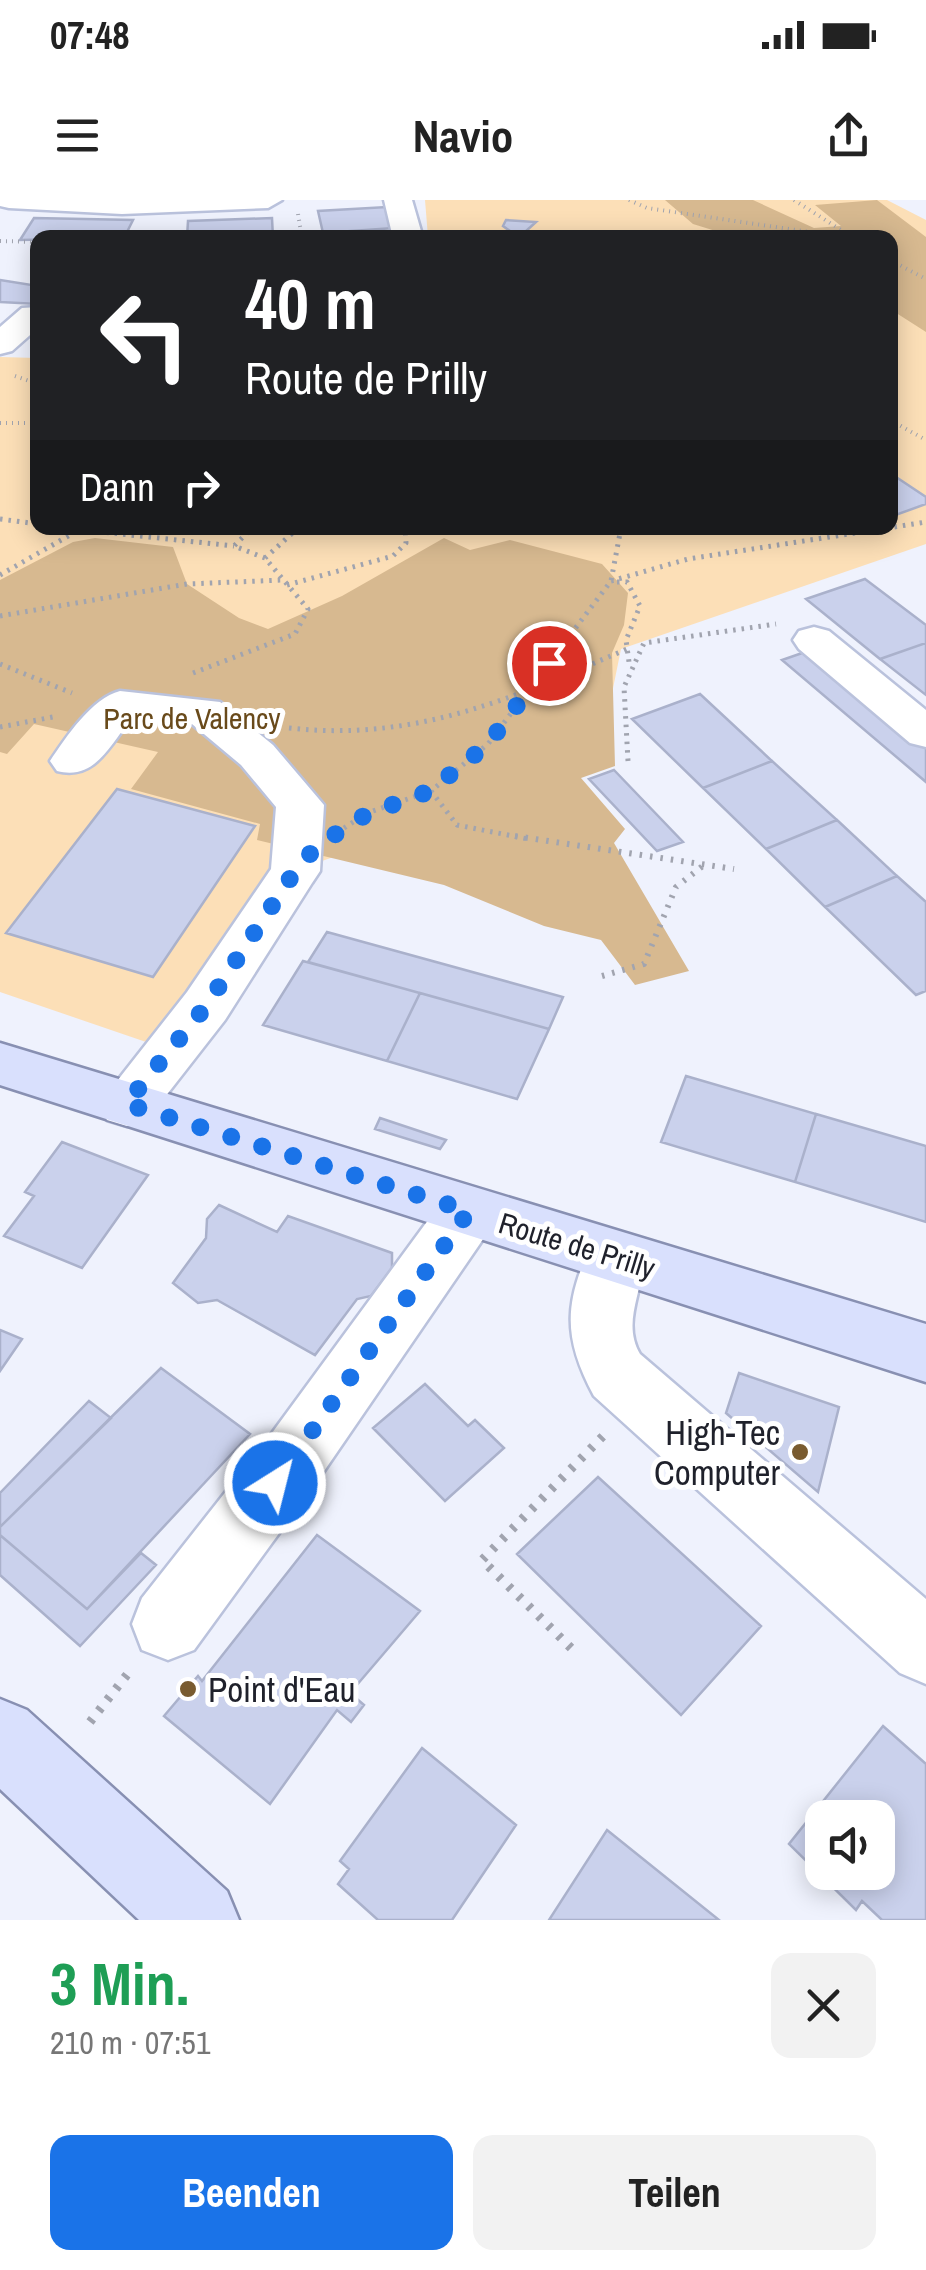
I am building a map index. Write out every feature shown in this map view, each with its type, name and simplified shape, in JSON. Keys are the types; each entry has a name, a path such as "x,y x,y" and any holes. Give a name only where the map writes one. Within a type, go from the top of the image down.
{"main road":[{"name":"Route de Prilly","path":"0,1064 926,1352"},
{"path":"0,1737 198,1920"}],"street":[{"path":"9,200 122,204 268,200"},
{"path":"398,200 406,230"},
{"path":"0,344 23,314"},
{"path":"814,640 926,732"},
{"path":"74,761 120,704 204,712 257,755 300,804 295,871 206,1006 126,1104"},
{"path":"168,1624 296,1454 469,1211"},
{"path":"616,1257 603,1300 599,1342 617,1375 926,1647"}],"path":[{"path":"629,200 647,208 797,230"},
{"path":"794,200 840,230"},
{"path":"297,208 301,230"},
{"path":"0,241 30,242"},
{"path":"898,264 926,279"},
{"path":"0,423 30,423"},
{"path":"898,424 926,440"},
{"path":"0,519 30,523"},
{"path":"898,526 926,522"},
{"path":"0,575 71,535"},
{"path":"120,704 295,634 308,609 265,558 234,546 128,535"},
{"path":"234,546 245,535"},
{"path":"265,558 290,535"},
{"path":"0,616 187,584 285,582 393,556 406,543 406,535"},
{"path":"295,871 317,846 367,814 430,791 488,744 611,581 620,535"},
{"path":"611,581 688,559 842,535"},
{"path":"611,581 627,582 640,606 628,650 621,717 629,741 628,761"},
{"path":"629,662 644,643 779,624 799,628 814,640"},
{"path":"204,712 308,731 387,733 476,713 628,650"},
{"path":"430,791 458,824 550,843 734,868"},
{"path":"602,976 644,964 676,886 705,864"},
{"path":"571,1648 482,1560 616,1422"},
{"path":"90,1722 118,1686"}],"green space":[{"name":"Parc de Valency","path":"425,200 887,200 926,220 926,544 621,649 597,767 319,862 184,1055 0,992 0,357 30,358 30,535 898,535 898,230 427,230"},
{"path":"665,200 753,200 814,228 841,226 815,205 877,200 926,237 926,332 898,314 898,230 712,230 693,224"},
{"path":"95,538 173,547 187,584 239,618 268,629 342,596 444,538 470,550 510,540 602,564 628,593 624,625 612,653 615,766 581,778 625,829 614,843 689,971 635,985 601,940 544,926 444,885 257,840 260,824 131,789 158,752 34,724 7,754 0,752 0,580 73,542"}],"building":[{"path":"387,207 394,228 322,230 318,211"},
{"path":"34,218 133,220 128,230 30,230 30,240 20,240"},
{"path":"272,218 273,230 187,230 188,221"},
{"path":"506,220 536,222 527,230 509,230 503,226"},
{"path":"0,280 30,285 30,304 0,302"},
{"path":"898,478 926,497 926,504 898,514"},
{"path":"865,579 926,625 926,643 880,659 806,599"},
{"path":"926,643 926,695 880,659"},
{"path":"808,651 926,748 926,782 782,660"},
{"path":"700,694 772,761 703,788 632,719"},
{"path":"772,761 837,820 766,849 703,788"},
{"path":"614,770 683,842 657,851 589,779"},
{"path":"117,789 255,826 153,977 6,933"},
{"path":"837,820 897,876 825,907 766,849"},
{"path":"897,876 926,902 926,991 916,995 825,907"},
{"path":"327,932 563,997 549,1029 308,962"},
{"path":"303,961 420,993 387,1061 263,1025"},
{"path":"420,993 549,1029 517,1099 387,1061"},
{"path":"686,1076 816,1114 795,1182 661,1142"},
{"path":"816,1114 926,1146 926,1222 795,1182"},
{"path":"380,1118 446,1140 440,1149 375,1129"},
{"path":"62,1142 148,1175 82,1268 4,1236 34,1196 25,1192"},
{"path":"219,1205 277,1232 288,1216 392,1253 392,1268 371,1296 357,1299 315,1355 217,1300 198,1303 173,1283 206,1238 207,1219"},
{"path":"0,1330 22,1339 0,1371"},
{"path":"161,1368 250,1434 87,1609 0,1535 0,1527"},
{"name":"High-Tec Computer","path":"739,1373 839,1407 818,1492 726,1413"},
{"path":"425,1384 468,1426 475,1420 504,1448 445,1501 373,1428"},
{"path":"89,1401 111,1418 0,1527 0,1493"},
{"path":"598,1477 761,1626 681,1715 517,1554"},
{"path":"0,1535 87,1609 141,1553 156,1565 80,1646 0,1575"},
{"path":"317,1535 420,1611 350,1693 364,1705 351,1722 337,1710 270,1804 164,1716 198,1676 202,1681"},
{"path":"883,1726 926,1764 926,1920 882,1920 862,1901 856,1910 836,1890 895,1890 895,1800 824,1800"},
{"path":"422,1748 516,1825 452,1920 378,1920 338,1884 349,1869 340,1861"},
{"path":"805,1824 805,1860 789,1844"},
{"path":"607,1830 719,1920 549,1920"}],"place":[{"name":"High-Tec Computer","path":"800,1452"},
{"name":"Point d'Eau","path":"188,1689"}],"route":[{"path":"275,1483 469,1211 126,1104 206,1006 295,871 317,846 367,814 430,791 488,744 549,663"}]}
